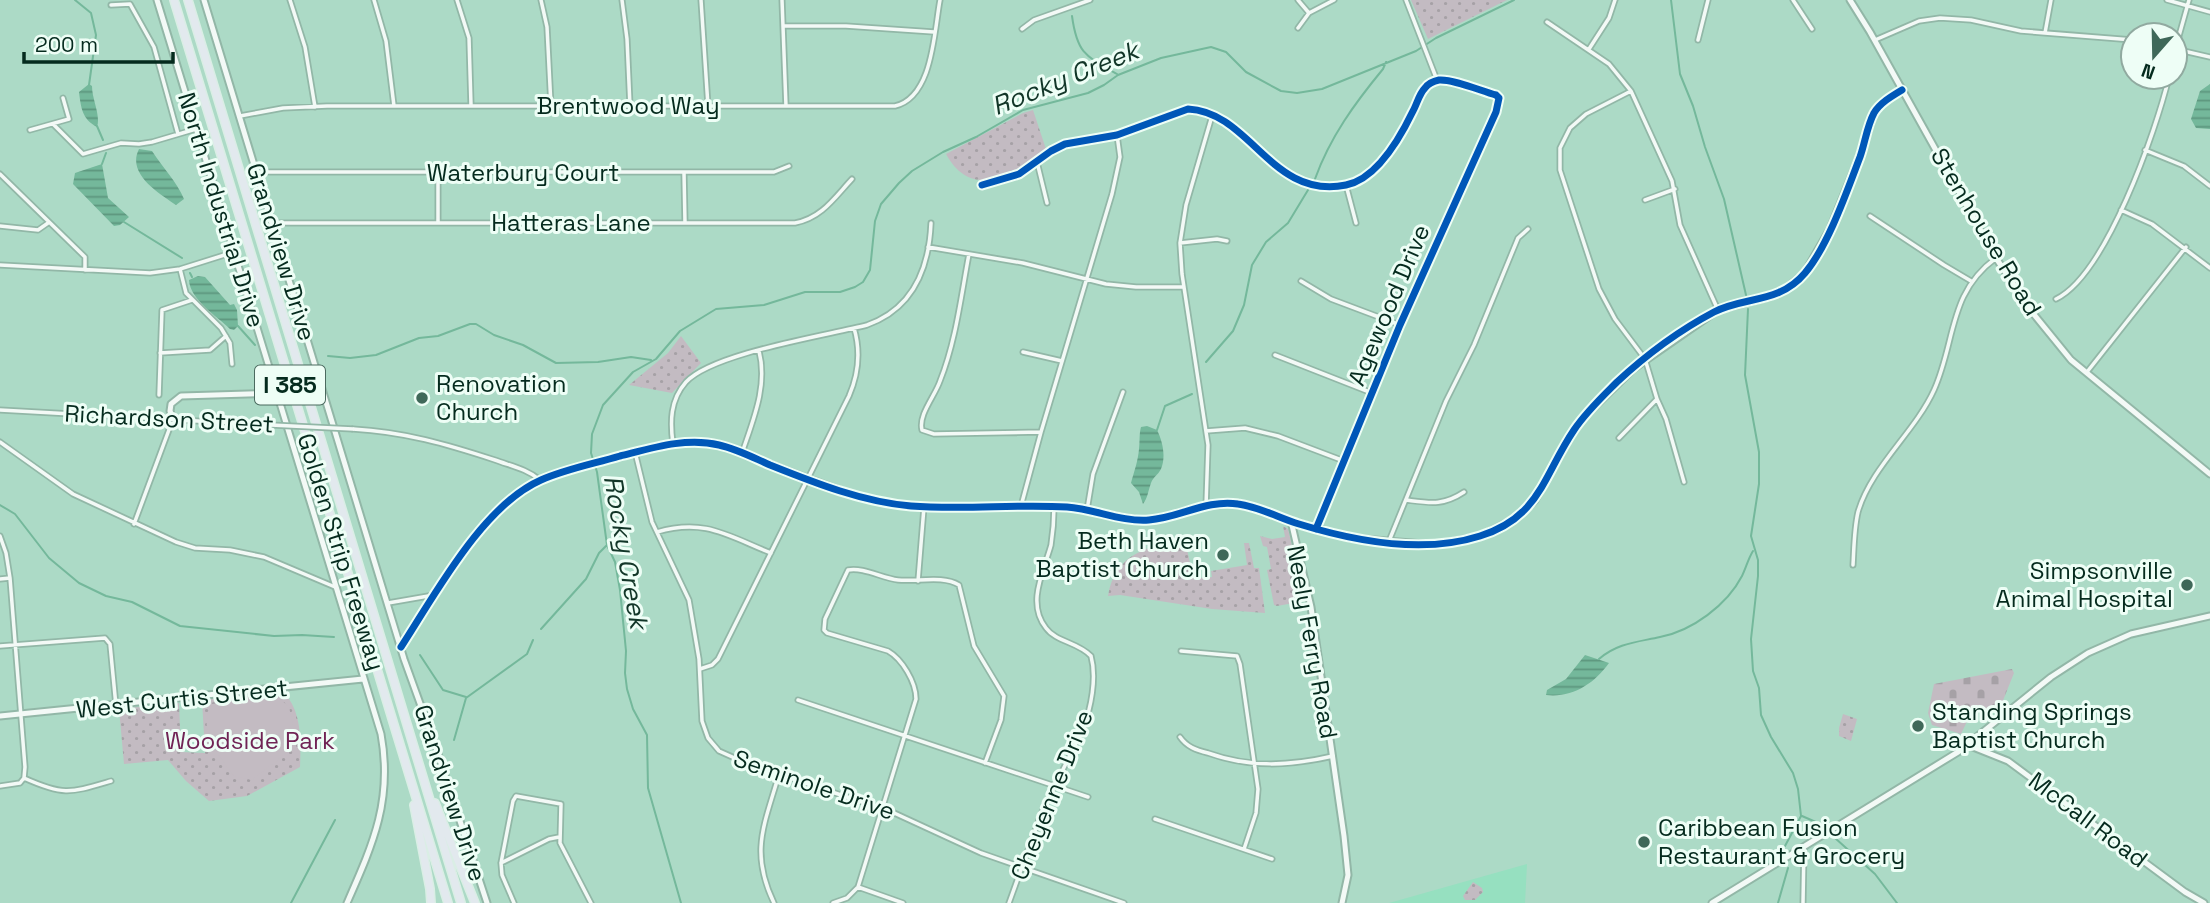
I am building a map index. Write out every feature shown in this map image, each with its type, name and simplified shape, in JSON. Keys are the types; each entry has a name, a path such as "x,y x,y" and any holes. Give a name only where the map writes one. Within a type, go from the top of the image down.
{"highway":[{"name":"Golden Strip Freeway","path":"174,0 447,903"},
{"name":"Golden Strip Freeway","path":"188,0 461,903"},
{"path":"419,763 475,903"},
{"path":"407,770 431,903"}],"street":[{"name":"North Industrial Drive","path":"157,0 381,734 386,783 382,812 370,850 347,903"},
{"name":"Grandview Drive","path":"204,0 387,603 487,903"},
{"path":"290,0 311,73 315,107"},
{"path":"374,0 388,49 394,106"},
{"path":"457,0 469,38 471,105"},
{"path":"541,0 547,27 551,106"},
{"path":"622,0 627,39 629,106"},
{"path":"701,0 708,106"},
{"path":"782,0 786,106"},
{"name":"Brentwood Way","path":"240,116 283,108 315,107 895,106 907,102 923,84 940,0"},
{"path":"1022,29 1034,20 1090,0"},
{"path":"1298,0 1309,13"},
{"path":"1298,28 1309,13 1334,0"},
{"path":"982,185 1014,177 1065,144 1117,135 1182,110 1194,109 1212,115 1230,127 1275,167 1291,177 1314,185 1346,185 1365,176 1382,159 1404,129 1423,90 1437,80 1406,0"},
{"path":"1589,49 1609,18 1615,0"},
{"path":"1698,40 1708,0"},
{"path":"1793,0 1812,29"},
{"path":"1850,0 1902,90"},
{"path":"2045,33 2052,0"},
{"path":"2167,0 2210,12"},
{"path":"2183,21 2189,0"},
{"path":"111,5 130,4 155,47 178,134"},
{"path":"1874,41 1919,21 1940,18 1962,19 2021,31 2119,39"},
{"path":"1547,22 1609,64 1631,91 1675,189 1680,225 1718,310"},
{"path":"784,26 857,26 934,32"},
{"path":"2189,52 2210,57"},
{"name":"Agewood Drive","path":"1316,529 1400,325 1496,111 1499,98 1496,95 1437,80"},
{"name":"Stenhouse Road","path":"1902,90 1996,258 2058,347 2210,474"},
{"name":"Neely Ferry Road","path":"1291,521 1341,536 1427,545 1456,543 1489,533 1518,517 1535,500 1582,419 1644,359 1718,310 1776,294 1804,274 1830,229 1874,113 1883,102 1902,90"},
{"path":"1631,91 1577,120 1564,138 1559,158 1563,180 1599,289 1615,319 1644,359 1666,419 1684,482"},
{"path":"2056,299 2068,293 2105,245 2145,150 2166,91"},
{"path":"30,130 69,119 63,99"},
{"path":"1206,506 1208,450 1180,243 1186,205 1212,115"},
{"path":"53,124 83,154 121,143 144,144 196,129"},
{"path":"1021,506 1119,165 1117,135"},
{"path":"2145,150 2184,166 2210,186"},
{"path":"1037,162 1047,203"},
{"name":"Waterbury Court","path":"257,172 774,172 789,166"},
{"path":"438,172 438,223"},
{"path":"684,173 685,223"},
{"path":"0,174 85,257 85,270"},
{"name":"Hatteras Lane","path":"272,223 803,221 826,208 852,179"},
{"path":"1346,185 1356,223"},
{"path":"1645,200 1675,189"},
{"path":"2121,210 2152,224 2186,247 2210,268"},
{"path":"1870,216 1971,281"},
{"path":"0,226 38,230 49,223"},
{"path":"673,444 672,410 677,397 686,383 710,366 881,320 904,303 918,279 928,247 931,223"},
{"path":"1389,541 1446,401 1474,345 1518,237 1528,229"},
{"path":"1180,243 1217,239 1227,241"},
{"path":"928,247 1023,263 1086,280 1121,286 1184,287"},
{"path":"2086,373 2186,247"},
{"path":"0,265 150,273 180,269 234,252"},
{"path":"969,254 946,366 921,421 922,430 933,434 1041,432"},
{"path":"1853,565 1860,506 1885,463 1933,393 1964,293 1981,269 1996,258"},
{"path":"180,269 183,287 192,300 226,335 230,343 232,364"},
{"path":"1301,282 1331,299 1400,325"},
{"path":"159,395 162,310 192,300"},
{"path":"700,669 712,665 718,659 855,382 859,353 855,328"},
{"path":"160,353 210,350 226,335"},
{"path":"742,453 762,386 759,351"},
{"path":"1023,352 1062,361"},
{"path":"1275,355 1372,393"},
{"path":"1087,510 1093,474 1123,392"},
{"path":"134,524 173,419 171,404 181,397 276,393"},
{"path":"1619,438 1657,400"},
{"name":"Richardson Street","path":"0,410 398,433 435,440 519,468 540,480"},
{"path":"1206,431 1245,428 1278,436 1344,461"},
{"path":"0,442 73,494 134,524 188,547 238,551 264,558 335,587"},
{"path":"401,647 493,516 511,498 540,480 598,462 673,444 707,442 807,479 875,500 925,507 1054,507 1144,520 1165,518 1223,503 1240,504 1291,521"},
{"name":"Seminole Drive","path":"635,452 651,518 689,600 700,669 702,721 711,742 719,751 882,808 981,853 1124,903"},
{"path":"1406,500 1437,503 1451,501 1464,492"},
{"path":"918,581 925,507"},
{"name":"Cheyenne Drive","path":"1009,903 1041,814 1088,715 1094,664 1083,648 1050,632 1043,624 1038,610 1037,592 1053,532 1054,507"},
{"name":"Neely Ferry Road","path":"1291,521 1311,607 1348,863 1347,886 1342,903"},
{"path":"657,532 683,526 708,528 771,553"},
{"path":"0,536 10,578 25,758 24,778 18,784 0,786"},
{"path":"833,903 847,898 858,887 916,703 916,694 899,659 888,651 827,633 824,626 848,570 918,581 950,581 959,585 974,646 1003,696 1001,720 985,763"},
{"path":"0,579 10,578"},
{"path":"387,603 435,595"},
{"path":"1712,903 1968,745 2051,677 2099,647 2141,631 2210,617"},
{"path":"0,646 90,638 107,639 110,644 116,706"},
{"path":"1181,651 1237,656 1256,765 1258,805 1244,849"},
{"name":"West Curtis Street","path":"0,716 363,679"},
{"path":"798,700 1088,797"},
{"path":"1180,737 1192,748 1232,761 1256,765 1333,756"},
{"name":"McCall Road","path":"1968,745 2008,761 2174,884 2204,903"},
{"path":"774,903 762,875 762,837 767,810 779,774"},
{"path":"24,778 61,792 75,792 111,781"},
{"path":"514,903 502,875 502,863 516,796 561,804 559,837 591,903"},
{"path":"1155,819 1272,859"},
{"path":"502,863 549,839 559,837"},
{"path":"1803,903 1804,847"},
{"path":"858,887 903,903"}],"shaded area":[{"path":"89,84 92,86 97,112 97,127 85,117 81,103 79,92"},
{"path":"2210,84 2210,129 2196,128 2191,119 2200,91"},
{"path":"139,149 152,151 184,199 176,205 147,182 137,167"},
{"path":"102,164 108,198 129,217 120,225 114,226 73,184 75,173"},
{"path":"198,276 205,277 230,305 234,304 238,326 234,330 194,294 189,280"},
{"path":"1141,427 1157,430 1164,455 1161,469 1152,481 1143,504 1139,492 1131,483 1138,458"},
{"path":"1585,655 1609,663 1582,688 1565,694 1546,695 1547,690 1566,679"},
{"path":"1527,864 1525,903 1389,903"}],"green space":[{"path":"1411,0 1507,0 1428,39"},
{"path":"1033,110 1046,149 1008,174 995,179 968,177 957,169 946,154 1023,113"},
{"path":"681,336 701,363 672,393 629,385 668,353"},
{"path":"1283,526 1288,529 1305,601 1277,606 1274,605 1267,570 1271,569 1267,547 1263,546 1260,536 1272,539 1285,537"},
{"path":"1185,540 1192,572 1196,572 1198,578 1212,577 1211,571 1247,565 1244,543 1249,543 1254,568 1259,568 1265,613 1212,609 1120,595 1108,596 1118,570 1135,554 1158,545"},
{"path":"2012,669 2014,673 1998,713 1974,707 1961,734 1932,725 1928,713 1934,684"},
{"name":"Woodside Park","path":"283,692 297,717 300,767 247,796 209,801 186,781 168,760 124,764 119,709 179,703 181,752 205,753 202,700"},
{"path":"278,697 289,707 294,729 289,751 252,780 234,776 216,751 208,734 208,715 212,704"},
{"path":"1843,714 1857,719 1851,741 1839,736"},
{"path":"1473,882 1482,888 1483,892 1475,900 1465,900 1463,896"}],"waterway":[{"path":"75,0 91,13 96,35 89,85"},
{"name":"Rocky Creek","path":"681,903 648,788 647,735 633,709 627,689 620,590 615,562 607,545 597,472 591,453 592,434 603,405 633,372 656,359 680,331 716,309 764,305 805,292 840,292 863,282 870,270 875,221 881,204 899,183 912,171 943,152 1023,110 1088,93 1118,75 1161,58 1211,47 1226,52 1246,72 1281,91 1297,93 1322,89 1416,51 1436,38 1514,0"},
{"path":"1671,0 1680,74 1724,199 1746,295"},
{"path":"1072,16 1077,38 1084,52 1117,74"},
{"path":"1315,179 1336,135 1386,62"},
{"path":"97,126 103,140"},
{"path":"102,164 106,153"},
{"path":"1206,362 1233,331 1244,305 1252,265 1266,242 1288,223 1308,190"},
{"path":"124,222 182,258"},
{"path":"190,273 192,277"},
{"path":"1748,309 1745,375 1759,452 1759,484 1751,536 1758,560 1751,639 1753,671 1759,688 1761,715 1793,773 1798,789 1801,816 1785,846"},
{"path":"328,356 350,358 376,355 419,338 438,336 476,324 556,363 598,362 631,357 651,360"},
{"path":"238,326 255,345"},
{"path":"1157,430 1165,406 1192,394"},
{"path":"0,505 15,514 49,558 79,583 106,596 132,602 180,626 274,636 334,637"},
{"path":"541,629 586,579 599,553 607,545"},
{"path":"1599,659 1620,646 1672,634 1696,623 1718,606 1735,587 1753,551"},
{"path":"454,740 466,698 527,654 533,640"},
{"path":"420,655 443,690 466,697"},
{"path":"1802,816 1825,826"},
{"path":"291,903 335,820"},
{"path":"1835,838 1875,874 1897,903"},
{"path":"1778,903 1788,868"}],"cycle path":[{"path":"982,185 1019,174 1065,144 1117,135 1188,109 1210,114 1229,124 1280,168 1299,180 1320,186 1346,185 1368,175 1386,156 1421,93 1431,83 1439,80 1452,81 1499,98 1496,112 1400,325 1316,529"},
{"path":"401,647 462,554 499,510 519,493 541,480 570,470 669,444 694,442 726,447 839,491 893,504 1067,507 1149,520 1227,503 1254,508 1320,530 1366,540 1413,545 1480,536 1500,528 1528,506 1579,423 1606,393 1639,363 1701,319 1726,307 1773,295 1795,283 1805,273 1836,218 1874,113 1902,90"}],"place":[{"name":"Renovation Church","path":"422,398"},
{"name":"Beth Haven Baptist Church","path":"1223,555"},
{"name":"Simpsonville Animal Hospital","path":"2187,585"},
{"name":"Standing Springs Baptist Church","path":"1918,726"},
{"name":"Caribbean Fusion Restaurant & Grocery","path":"1644,842"}]}
